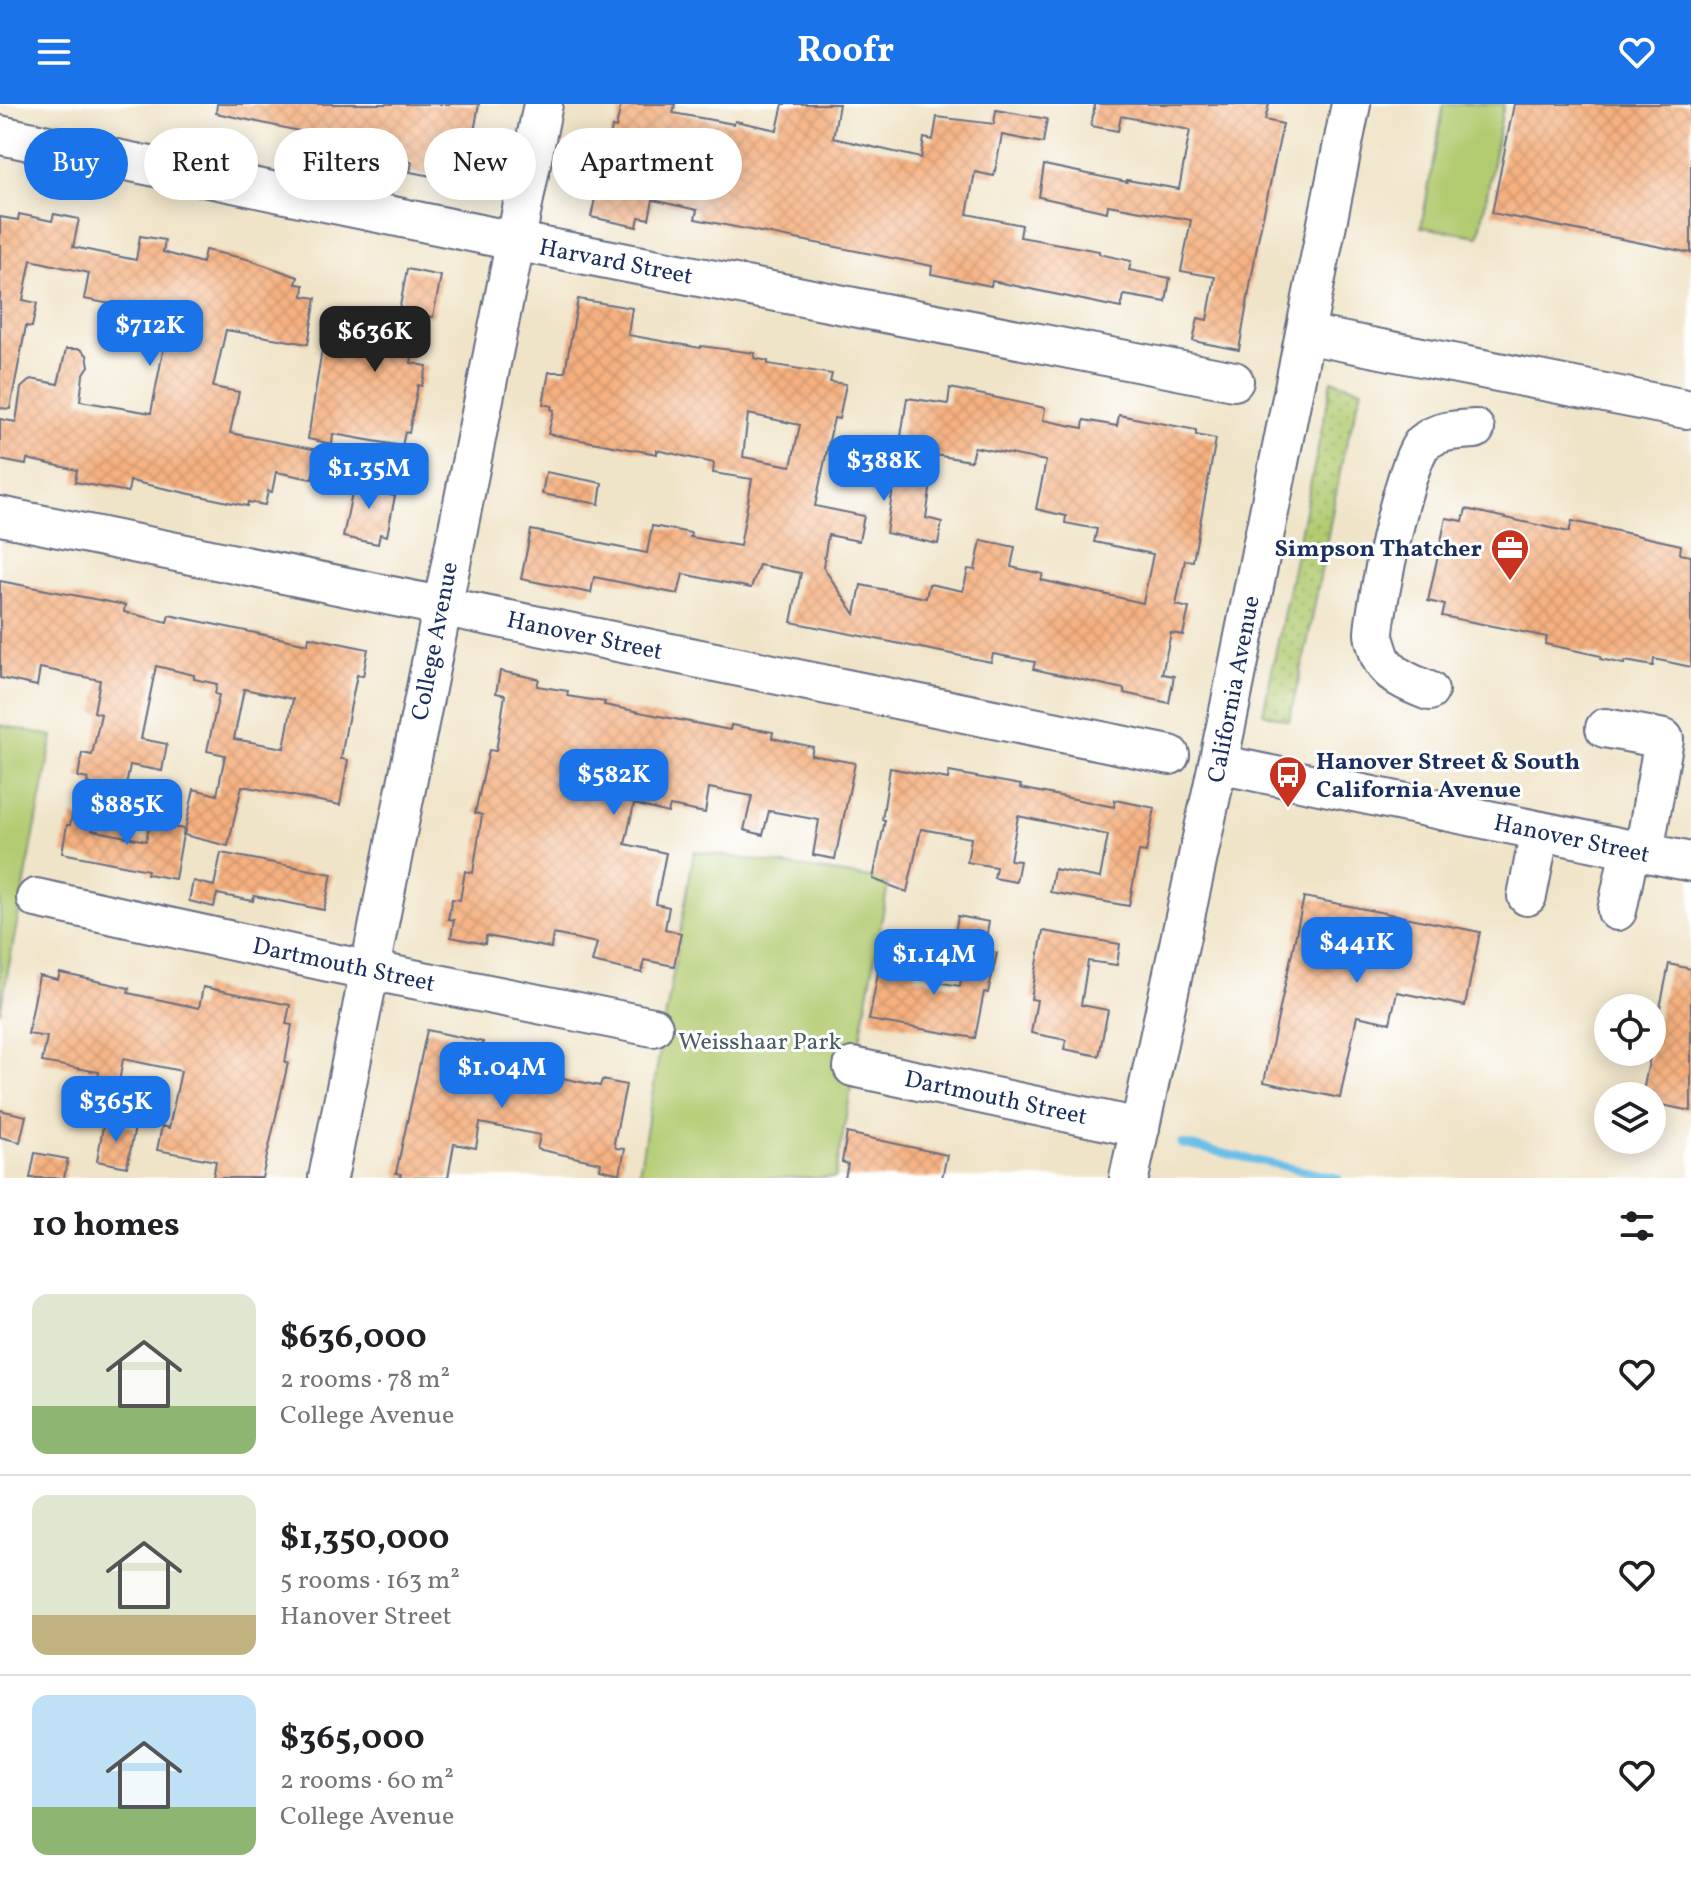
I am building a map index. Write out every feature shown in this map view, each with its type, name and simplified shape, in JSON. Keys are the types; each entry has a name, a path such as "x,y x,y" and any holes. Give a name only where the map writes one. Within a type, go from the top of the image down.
{"street":[{"name":"College Avenue","path":"328,1178 543,104"},
{"name":"California Avenue","path":"1129,1178 1218,764 1351,104"},
{"name":"Harvard Street","path":"0,135 514,241 1234,381"},
{"path":"1305,334 1686,409"},
{"path":"1429,691 1402,680 1382,660 1374,636 1388,558 1411,465 1422,444 1441,432 1475,429"},
{"name":"Hanover Street","path":"0,516 1170,755"},
{"path":"1605,728 1654,737 1617,911"},
{"name":"Hanover Street","path":"1218,764 1691,862"},
{"path":"1527,896 1540,831"},
{"name":"Dartmouth Street","path":"36,898 368,970 653,1027"},
{"name":"Dartmouth Street","path":"853,1067 1140,1128"}],"green space":[{"path":"1444,104 1504,104 1479,236 1421,227"},
{"path":"1332,380 1362,389 1343,456 1307,645 1289,721 1263,713"},
{"path":"0,725 53,736 0,1012"},
{"name":"Weisshaar Park","path":"694,851 884,880 883,884 888,885 835,1178 638,1178"}],"building":[{"path":"217,104 479,104 475,128 424,128 424,175 410,172 412,162 408,161 408,128 285,128 216,113"},
{"path":"621,104 675,104 673,113 777,130 783,104 839,104 833,138 921,158 924,138 933,140 937,117 994,124 996,110 1047,119 1043,143 1002,135 994,176 975,172 967,214 1022,225 1020,237 1099,251 1099,254 1131,261 1129,270 1170,278 1166,302 1124,295 1121,308 992,281 991,286 931,274 932,266 695,219 697,210 653,200 742,200 742,128 616,128"},
{"path":"1095,104 1269,104 1265,120 1283,124 1239,350 1193,341 1198,318 1207,320 1215,277 1181,271 1191,220 1108,205 1107,212 1039,197 1044,165 1179,189 1190,130 1121,116 1118,131 1091,126"},
{"path":"1514,104 1691,104 1691,253 1492,213"},
{"path":"595,200 653,200 649,219 639,217 637,227 591,217"},
{"path":"19,214 52,221 54,214 79,219 73,247 136,260 140,236 165,240 163,252 202,263 205,250 247,259 298,277 296,284 304,285 303,296 316,298 308,344 226,330 213,387 239,392 230,433 318,450 312,479 276,472 272,492 268,491 265,505 248,502 247,506 130,481 128,492 75,482 77,470 27,459 26,465 0,460 0,419 16,422 21,388 31,379 58,384 66,349 80,349 87,355 89,366 83,375 80,401 151,413 165,341 138,335 143,310 84,299 89,273 31,260 23,300 37,303 32,327 26,326 10,409 0,408 0,217 18,220"},
{"path":"407,269 441,276 433,317 420,315 411,363 427,366 422,386 418,385 409,433 405,432 402,446 333,434 332,444 308,439 323,342 361,350 367,317 397,322"},
{"path":"578,299 632,308 628,335 700,348 755,353 754,358 768,361 768,364 832,374 830,382 846,384 839,419 834,418 815,506 864,516 859,541 828,535 823,567 855,614 861,585 926,598 929,584 963,591 968,569 975,570 981,540 1015,547 1011,567 1043,574 1041,580 1143,603 1153,554 1094,542 1097,529 1065,523 1066,516 1036,509 1046,461 974,447 971,461 935,455 926,518 942,522 938,544 886,533 907,398 948,404 950,388 1045,408 1043,420 1083,428 1084,420 1117,426 1119,415 1196,430 1196,435 1216,439 1193,561 1185,560 1176,605 1189,608 1183,635 1171,633 1162,674 1174,676 1169,703 1124,693 1124,689 1033,669 1035,662 993,654 991,662 791,622 801,573 759,565 751,588 683,574 678,594 594,577 591,593 521,579 531,530 647,553 652,526 740,546 752,479 713,473 714,463 657,450 657,454 548,434 554,410 552,406 543,404 549,372 565,372","holes":["748,414 800,425 791,466 743,457"]},
{"path":"546,472 602,483 599,504 542,494"},
{"path":"355,478 391,485 389,495 395,496 387,536 380,534 378,544 343,537"},
{"path":"1466,509 1569,532 1572,521 1681,545 1680,554 1691,556 1691,667 1654,659 1653,666 1625,661 1624,664 1545,644 1547,637 1442,616 1445,605 1428,601 1446,518 1463,521"},
{"path":"0,581 125,605 124,612 167,622 169,615 308,644 309,637 368,649 363,676 357,675 346,729 341,759 348,760 340,805 242,786 228,846 184,835 194,789 217,795 225,755 207,751 219,695 215,694 217,684 156,666 141,739 167,744 162,771 130,765 125,791 87,783 88,779 78,777 82,753 92,755 101,714 94,712 100,680 40,668 37,686 0,678","holes":["244,689 293,699 284,748 234,739"]},
{"path":"500,671 539,679 537,686 568,691 567,696 605,702 604,705 730,730 731,725 773,732 772,738 813,747 811,755 855,763 835,859 813,855 819,820 769,811 763,835 744,830 752,796 709,788 705,813 670,806 668,813 634,804 625,844 666,853 656,904 669,907 665,929 681,933 674,966 644,960 642,973 592,962 597,943 553,934 551,948 486,936 485,944 451,937 454,920 448,919 452,899 460,900 465,871 473,873 482,815 475,813 489,750 496,751 505,695 496,693"},
{"path":"890,768 948,779 949,772 1114,807 1115,800 1155,808 1146,852 1139,851 1129,906 1050,892 1054,869 1100,878 1108,835 1018,816 1010,860 1020,861 1016,882 994,878 996,867 967,862 971,838 921,829 907,892 873,879 885,820 882,820"},
{"path":"72,816 94,821 92,830 146,841 150,823 184,829 175,879 147,874 148,870 62,853 67,825 70,825"},
{"path":"221,853 332,874 324,910 254,896 253,901 217,894 214,907 189,901 193,881 214,886"},
{"path":"1304,897 1480,932 1465,1006 1397,992 1390,1023 1357,1016 1340,1098 1264,1082"},
{"path":"958,916 989,922 984,949 953,943"},
{"path":"1043,931 1120,944 1117,965 1088,961 1081,1005 1108,1010 1099,1056 1064,1049 1066,1040 1031,1033 1037,1000 1031,999"},
{"path":"966,946 997,953 988,993 984,992 975,1038 869,1020 880,962 916,969 914,978 960,986"},
{"path":"1669,964 1691,969 1691,1111 1666,1106 1666,1082 1645,1082 1648,1066 1666,1066 1666,994 1663,994"},
{"path":"60,973 129,988 128,993 199,1008 203,987 290,1005 286,1024 292,1025 285,1062 288,1063 262,1178 213,1178 216,1161 157,1150 162,1126 169,1128 181,1071 123,1059 114,1112 93,1109 99,1072 42,1062 47,1037 28,1034 39,976 58,980"},
{"path":"427,1030 483,1042 481,1050 492,1052 488,1073 551,1086 553,1076 600,1086 602,1080 626,1085 614,1143 616,1148 625,1149 620,1174 600,1169 601,1163 537,1149 540,1135 480,1123 476,1148 454,1144 448,1178 400,1178 401,1174 396,1173"},
{"path":"0,1110 26,1116 20,1142 0,1137"},
{"path":"104,1121 135,1127 127,1167 97,1161"},
{"path":"847,1133 947,1155 942,1178 845,1178 848,1164 842,1162"},
{"path":"35,1153 68,1159 64,1178 30,1178"}],"waterway":[{"path":"1181,1144 1338,1178"}],"place":[{"name":"Simpson Thatcher","path":"1510,582"},
{"name":"Hanover Street & South California Avenue","path":"1288,809"}]}
